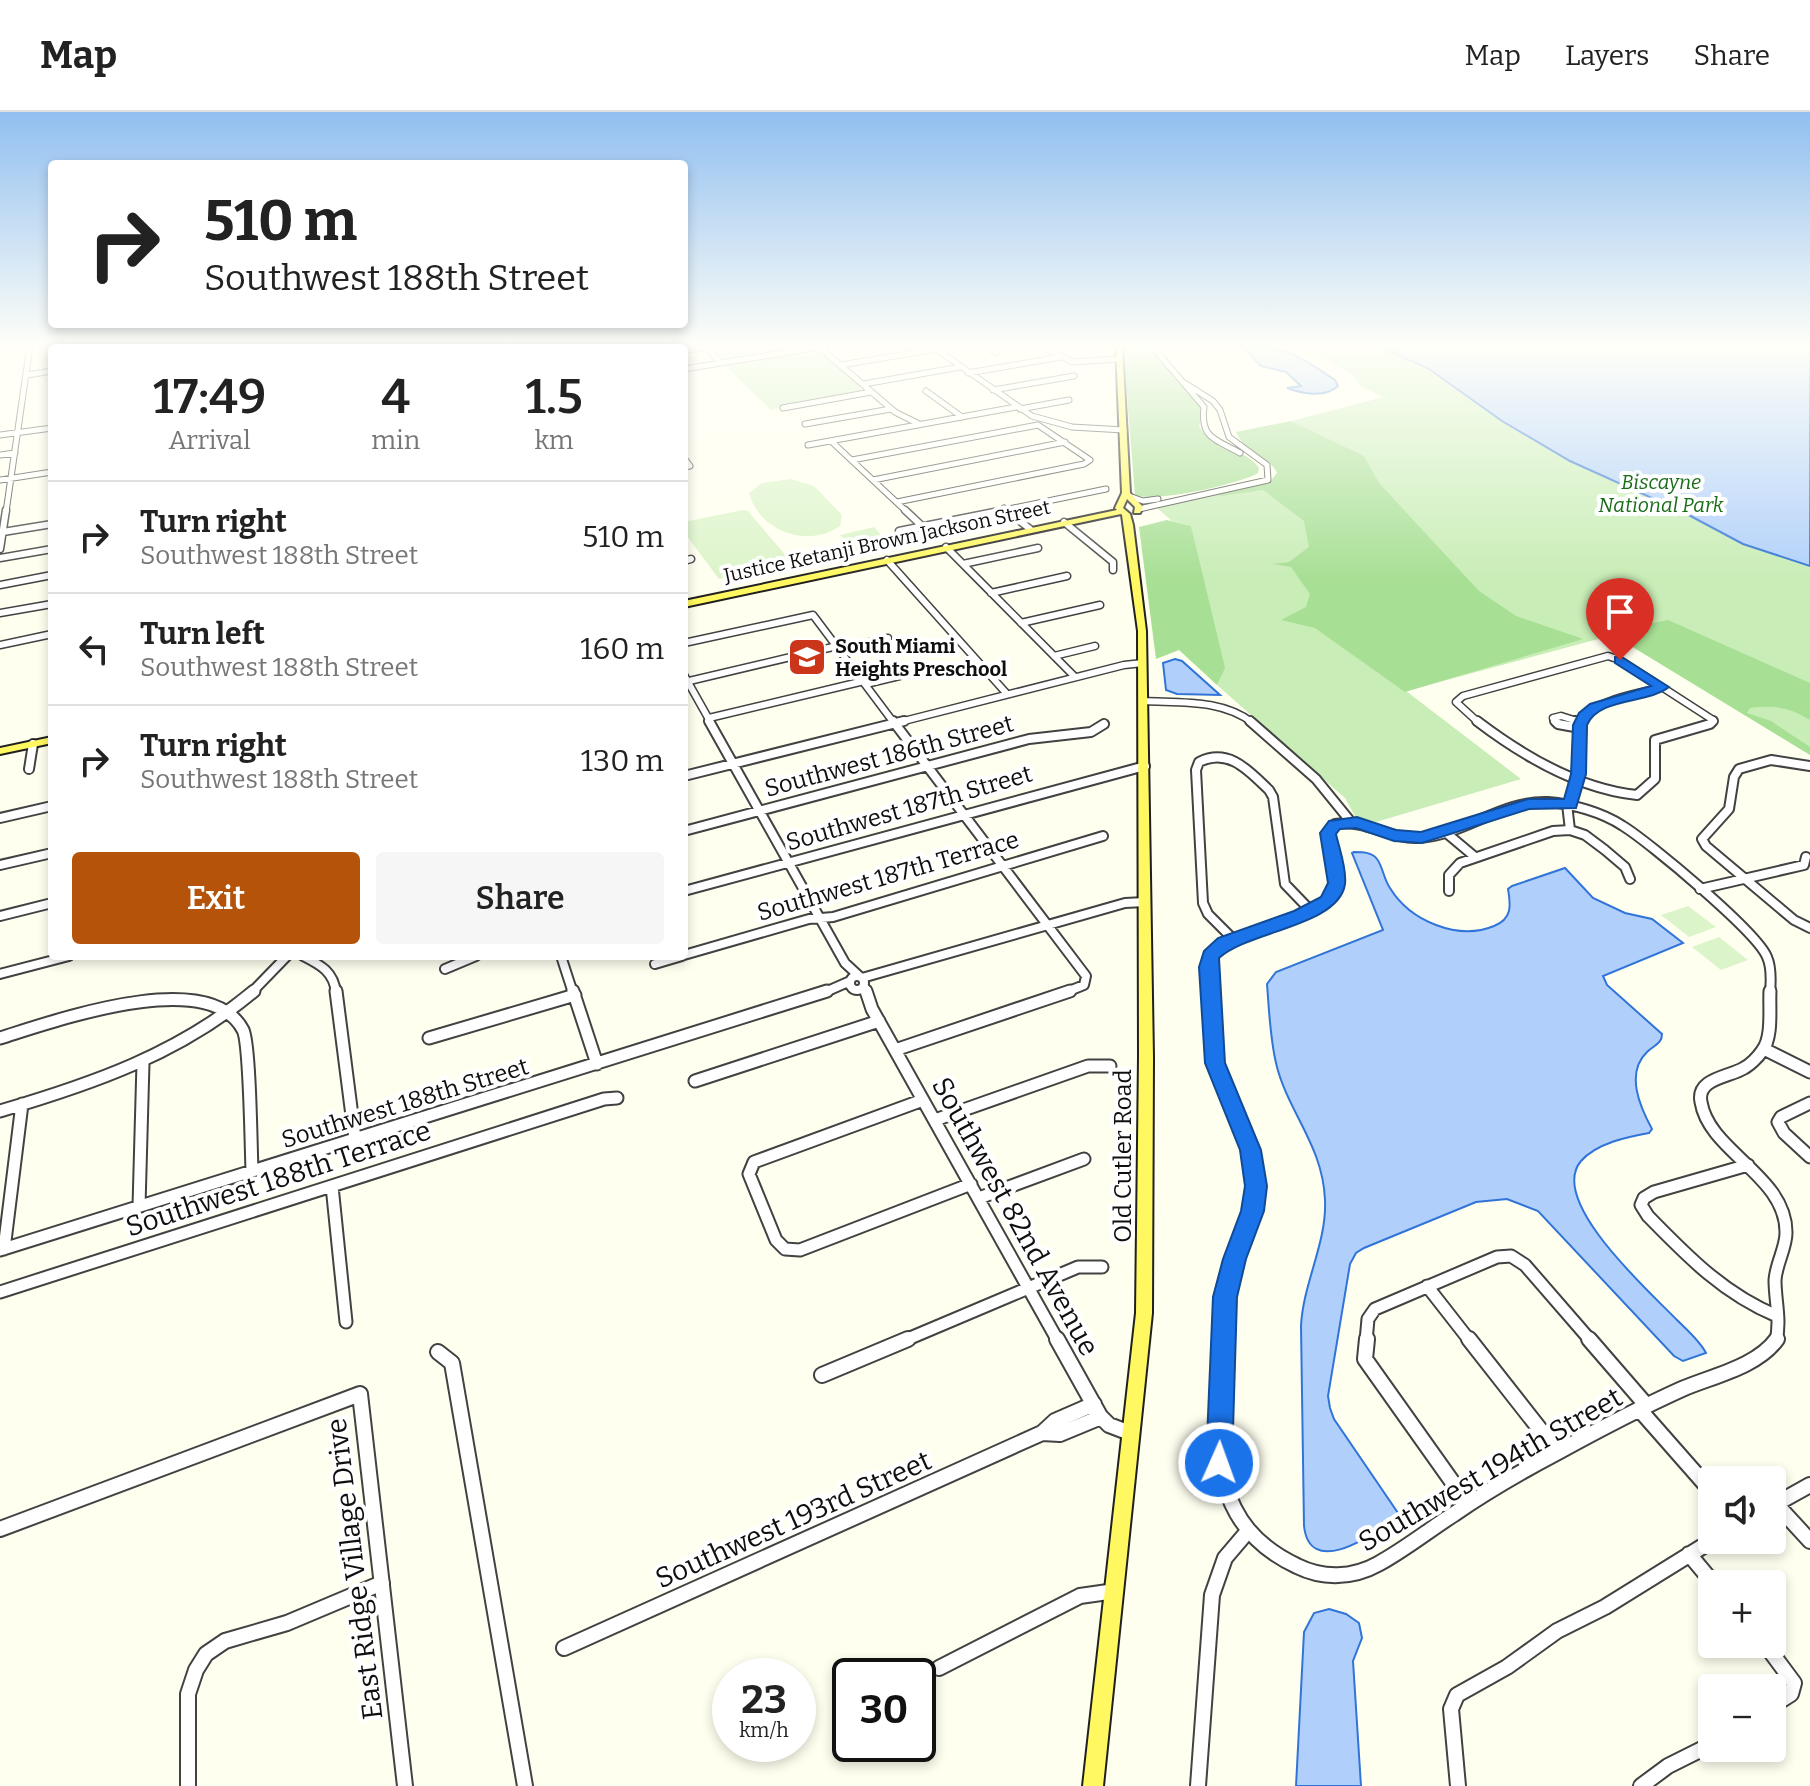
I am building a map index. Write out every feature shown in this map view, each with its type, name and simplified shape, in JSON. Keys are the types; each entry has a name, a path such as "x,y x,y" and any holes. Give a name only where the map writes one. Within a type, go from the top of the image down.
{"main road":[{"path":"1098,514 1129,511 1124,424"},
{"name":"Justice Ketanji Brown Jackson Street","path":"688,603 1098,514 1129,511"},
{"name":"Old Cutler Road","path":"1093,1786 1144,1313 1144,703 1141,610 1129,511"},
{"path":"0,751 48,741"}],"street":[{"path":"0,546 19,424"},
{"path":"808,445 924,424"},
{"path":"1059,424 1124,430"},
{"path":"1203,424 1203,429"},
{"path":"1129,511 1267,481 1264,466 1244,452 1223,424"},
{"path":"852,460 1039,425 1089,462 897,502"},
{"path":"1203,429 1224,428"},
{"path":"0,435 48,429"},
{"path":"1203,429 1228,447 1244,452"},
{"path":"831,441 922,526"},
{"path":"873,480 1065,442"},
{"path":"1228,447 1238,445"},
{"path":"0,455 15,453"},
{"path":"1258,475 1264,466"},
{"path":"0,480 48,473"},
{"path":"1129,511 1258,475 1267,477"},
{"path":"899,531 1106,489"},
{"path":"1128,494 1149,501 1189,493"},
{"path":"0,498 8,497"},
{"path":"1004,508 1030,529"},
{"path":"1064,522 1113,562 1113,570"},
{"path":"3,532 48,525"},
{"path":"946,547 1075,677"},
{"path":"963,564 1038,548"},
{"path":"0,558 48,550"},
{"path":"887,560 1007,694"},
{"path":"0,585 48,576"},
{"path":"991,593 1067,576"},
{"path":"0,613 48,605"},
{"path":"1021,623 1100,605"},
{"path":"688,642 813,615 1083,971 1086,982 1077,989 895,1050"},
{"path":"0,645 48,635"},
{"path":"688,678 888,638"},
{"path":"1054,656 1095,646"},
{"path":"1610,657 1662,687 1712,719 1710,724 1655,740 1655,779 1650,787 1637,795 1577,780 1528,756 1456,700 1610,657"},
{"path":"688,775 1075,677 1143,663"},
{"path":"709,718 920,671"},
{"name":"Southwest 82nd Avenue","path":"688,684 1101,1417"},
{"path":"1570,830 1569,804 1577,780 1580,725 1596,707 1662,687"},
{"path":"1144,703 1218,711 1242,717 1329,797 1348,822"},
{"name":"Southwest 186th Street","path":"688,830 1029,739 1086,733 1104,724"},
{"path":"29,769 33,744"},
{"path":"1233,939 1208,914 1203,903 1197,765 1214,757 1237,762 1273,795 1285,884 1311,911"},
{"path":"1810,766 1769,760 1739,769 1734,777 1732,805 1723,818 1703,835 1703,843 1793,919 1810,928"},
{"name":"Southwest 187th Street","path":"688,890 1145,766"},
{"path":"1198,1786 1212,1595 1225,1558 1248,1531 1224,1489 1218,1457 1226,1290 1252,1211 1256,1186 1250,1150 1217,1073 1213,1054 1208,962 1215,950 1233,939 1326,903 1335,890 1328,833 1334,825 1348,822 1408,837 1425,837 1528,804 1569,804 1595,811 1622,825 1746,928 1767,956 1771,972 1764,1049 1810,1072"},
{"path":"0,818 48,807"},
{"path":"1449,891 1447,881 1451,870 1475,857 1553,831 1570,830 1587,836 1625,867 1630,879"},
{"path":"1444,831 1475,857"},
{"name":"Southwest 187th Terrace","path":"688,955 1103,836"},
{"path":"0,865 48,854"},
{"path":"1700,889 1804,865 1806,857"},
{"name":"Southwest 188th Street","path":"2,1250 885,973 1125,903 1145,902"},
{"path":"0,916 48,904"},
{"path":"0,974 54,960"},
{"path":"0,1111 102,1080 181,1044 227,1014 257,989 283,960"},
{"path":"311,960 326,968 335,982 355,1139"},
{"path":"445,969 466,960"},
{"path":"562,960 597,1064"},
{"name":"Southwest 187th Terrace","path":"655,964 669,960"},
{"path":"429,1038 575,995"},
{"path":"0,1038 115,1006 151,1000 197,1002 227,1014 238,1022 244,1032 252,1171"},
{"path":"695,1081 879,1021"},
{"name":"Southwest 194th Street","path":"1248,1531 1290,1564 1320,1574 1347,1575 1377,1565 1468,1504 1557,1451 1768,1351 1778,1337 1774,1283 1786,1236 1785,1223 1773,1194 1704,1115 1701,1094 1708,1083 1742,1070 1764,1049"},
{"path":"139,1206 143,1063"},
{"path":"935,1120 1088,1066 1110,1066"},
{"name":"Southwest 188th Terrace","path":"0,1292 604,1099 617,1098"},
{"path":"923,1100 760,1158 752,1164 749,1174 776,1240 785,1249 800,1250 971,1184"},
{"path":"1810,1103 1781,1117 1778,1122 1784,1133 1810,1157"},
{"path":"2,1250 22,1104"},
{"path":"979,1198 1084,1159"},
{"path":"1748,1165 1651,1193 1641,1203 1648,1216 1717,1286 1741,1302 1777,1316"},
{"path":"332,1186 346,1322"},
{"path":"1468,1504 1366,1362 1363,1350 1371,1312 1500,1256 1516,1258 1698,1475"},
{"path":"822,1375 1078,1267 1102,1267"},
{"path":"1427,1286 1557,1451"},
{"path":"438,1352 452,1363 525,1786"},
{"name":"East Ridge Village Drive","path":"0,1529 360,1394 405,1786"},
{"name":"Southwest 193rd Street","path":"564,1648 1042,1433 1062,1418 1094,1404"},
{"path":"1101,1417 1109,1425 1130,1433"},
{"name":"Southwest 193rd Street","path":"1042,1433 1054,1435 1070,1431 1101,1417"},
{"path":"1062,1418 1070,1431"},
{"path":"1786,1498 1810,1485"},
{"path":"1786,1517 1810,1541"},
{"path":"1458,1786 1453,1701 1460,1692 1507,1667 1550,1635 1605,1607 1698,1549"},
{"path":"1689,1554 1702,1570"},
{"path":"188,1786 188,1694 196,1670 211,1650 245,1633 287,1623 382,1583"},
{"path":"939,1668 1080,1596 1115,1591"},
{"path":"1775,1658 1794,1683 1791,1694 1786,1697"},
{"path":"1641,1786 1668,1766 1698,1751"}],"green space":[{"path":"1129,424 1199,424 1204,434 1245,456 1259,468 1258,473 1248,477 1197,491 1145,497 1135,495"},
{"path":"1275,424 1298,424 1364,456 1379,483 1479,591 1516,616 1583,639 1405,692 1315,628 1281,620 1306,607 1310,594 1291,567 1272,564 1289,562 1309,547 1304,521 1263,490 1222,496 1215,494 1269,483 1277,473 1245,445 1236,432"},
{"name":"Biscayne National Park","path":"1297,424 1810,424 1810,753 1613,635 1406,691 1521,779 1376,822 1356,818 1345,798 1217,685 1220,677 1191,526 1172,521 1156,507 1215,494 1263,490 1356,453"},
{"path":"791,479 814,486 842,515 840,526 827,533 800,536 774,526 763,517 749,493 762,483"},
{"path":"748,511 792,563 719,579 688,537 688,521"},
{"path":"1167,520 1191,526 1225,668 1217,685 1179,650 1156,659 1139,527"},
{"path":"874,527 893,549 858,555 840,535"},
{"path":"1668,620 1810,683 1810,720 1795,712 1774,707 1750,708 1747,713 1771,721 1810,747 1810,755 1608,632"},
{"path":"1688,906 1716,927 1689,937 1661,915"},
{"path":"1719,937 1748,960 1721,970 1692,947"}],"water":[{"path":"1507,424 1810,424 1810,566 1743,544 1683,512 1570,461"},
{"path":"1175,659 1182,661 1220,695 1177,694 1166,690 1163,663"},
{"path":"1354,852 1375,857 1399,900 1436,925 1465,931 1494,926 1504,920 1509,911 1508,889 1565,868 1593,898 1625,913 1652,919 1683,943 1603,976 1607,985 1662,1034 1659,1042 1640,1060 1637,1070 1639,1101 1652,1129 1649,1133 1595,1150 1581,1161 1574,1178 1578,1199 1606,1245 1706,1353 1683,1361 1674,1356 1538,1211 1507,1199 1476,1202 1364,1248 1356,1253 1350,1264 1328,1396 1334,1419 1398,1513 1397,1519 1374,1534 1330,1551 1318,1550 1309,1542 1304,1526 1301,1326 1325,1216 1323,1180 1312,1145 1288,1097 1276,1063 1267,984 1276,972 1383,930"},
{"path":"1329,1609 1346,1614 1359,1623 1362,1638 1353,1661 1361,1786 1296,1786 1304,1632 1314,1613"}],"place":[{"name":"South Miami Heights Preschool","path":"807,657"}],"route":[{"path":"1219,1463 1225,1297 1234,1259 1252,1211 1256,1186 1250,1150 1215,1063 1208,967 1211,955 1224,943 1318,908 1329,901 1336,883 1328,833 1335,824 1357,822 1394,835 1422,837 1528,804 1571,804 1579,774 1580,722 1584,716 1596,707 1662,687 1620,660"}]}
